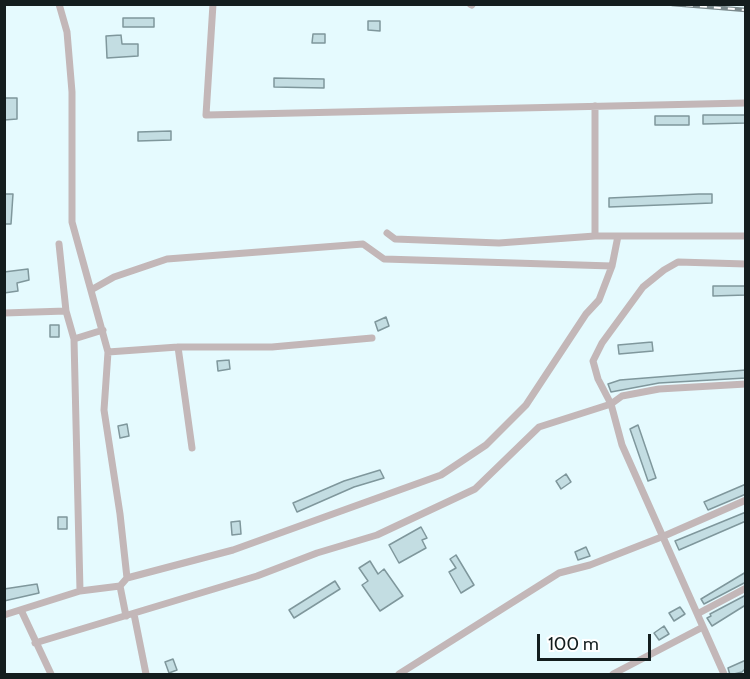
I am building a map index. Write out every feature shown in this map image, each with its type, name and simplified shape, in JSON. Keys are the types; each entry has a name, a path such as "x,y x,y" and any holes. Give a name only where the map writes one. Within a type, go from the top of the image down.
{"street":[{"path":"59,4 67,32 72,92 72,222 108,352 104,410 127,578"},
{"path":"213,4 206,115 746,103"},
{"path":"595,106 595,236"},
{"path":"387,233 395,239 499,243 595,236 746,236"},
{"path":"4,615 80,591 120,586 127,578 233,550 441,475 486,445 526,405 586,314 599,300 612,267 618,236"},
{"path":"59,244 66,311 74,339 80,591"},
{"path":"91,290 114,277 167,259 363,244 384,259 612,267"},
{"path":"724,675 701,628 699,613 622,445 611,404 598,379 593,361 602,344 643,287 678,262 746,264"},
{"path":"4,313 66,311"},
{"path":"74,339 103,330"},
{"path":"108,352 178,347 272,348 372,338"},
{"path":"178,347 192,448"},
{"path":"35,643 130,615 377,535 475,489 539,427 611,404 622,396 659,389 746,384"},
{"path":"399,675 559,573 590,565 746,500"},
{"path":"120,586 146,675"},
{"path":"699,613 746,588"},
{"path":"21,610 51,675"},
{"path":"613,675 701,628"}],"building":[{"path":"123,18 154,18 154,27 123,27"},
{"path":"368,21 380,21 380,31 368,30"},
{"path":"313,34 325,34 325,43 312,43"},
{"path":"121,35 122,44 138,44 138,56 107,58 106,36"},
{"path":"274,78 324,79 324,88 274,87"},
{"path":"4,98 17,98 17,119 4,120"},
{"path":"703,115 746,115 746,123 703,124"},
{"path":"655,116 689,116 689,125 655,125"},
{"path":"171,131 171,140 138,141 138,132"},
{"path":"4,194 13,194 11,224 4,224"},
{"path":"712,194 712,203 609,207 609,198"},
{"path":"28,269 29,280 17,283 18,291 4,293 4,272"},
{"path":"713,286 746,286 746,295 713,296"},
{"path":"386,317 389,326 378,331 375,322"},
{"path":"50,325 59,325 59,337 50,337"},
{"path":"652,342 653,351 619,354 618,345"},
{"path":"229,360 230,369 218,371 217,361"},
{"path":"746,370 746,378 659,383 611,392 608,384 620,380"},
{"path":"127,424 129,436 120,438 118,426"},
{"path":"638,425 656,478 648,481 630,429"},
{"path":"380,470 384,478 354,487 297,512 293,503 344,481"},
{"path":"566,474 571,482 561,489 556,481"},
{"path":"746,484 746,494 708,510 704,502"},
{"path":"746,512 746,521 679,550 675,541"},
{"path":"58,517 67,517 67,529 58,529"},
{"path":"240,521 241,534 232,535 231,522"},
{"path":"421,527 427,538 422,540 426,548 399,563 389,545"},
{"path":"586,547 590,556 578,560 575,552"},
{"path":"456,555 474,585 461,593 449,572 456,568 450,559"},
{"path":"370,561 378,574 384,569 403,596 380,611 362,585 368,581 359,568"},
{"path":"746,572 746,582 704,604 701,599"},
{"path":"335,581 340,589 294,618 289,610"},
{"path":"37,584 39,593 4,601 4,589"},
{"path":"746,595 746,609 744,606 712,626 707,618 711,616 710,614"},
{"path":"680,607 685,614 674,621 669,613"},
{"path":"664,626 669,634 659,640 654,633"},
{"path":"173,659 177,670 169,673 165,662"},
{"path":"746,660 746,668 742,672 730,675 728,668"}],"railway":[{"path":"672,4 746,10"}]}
